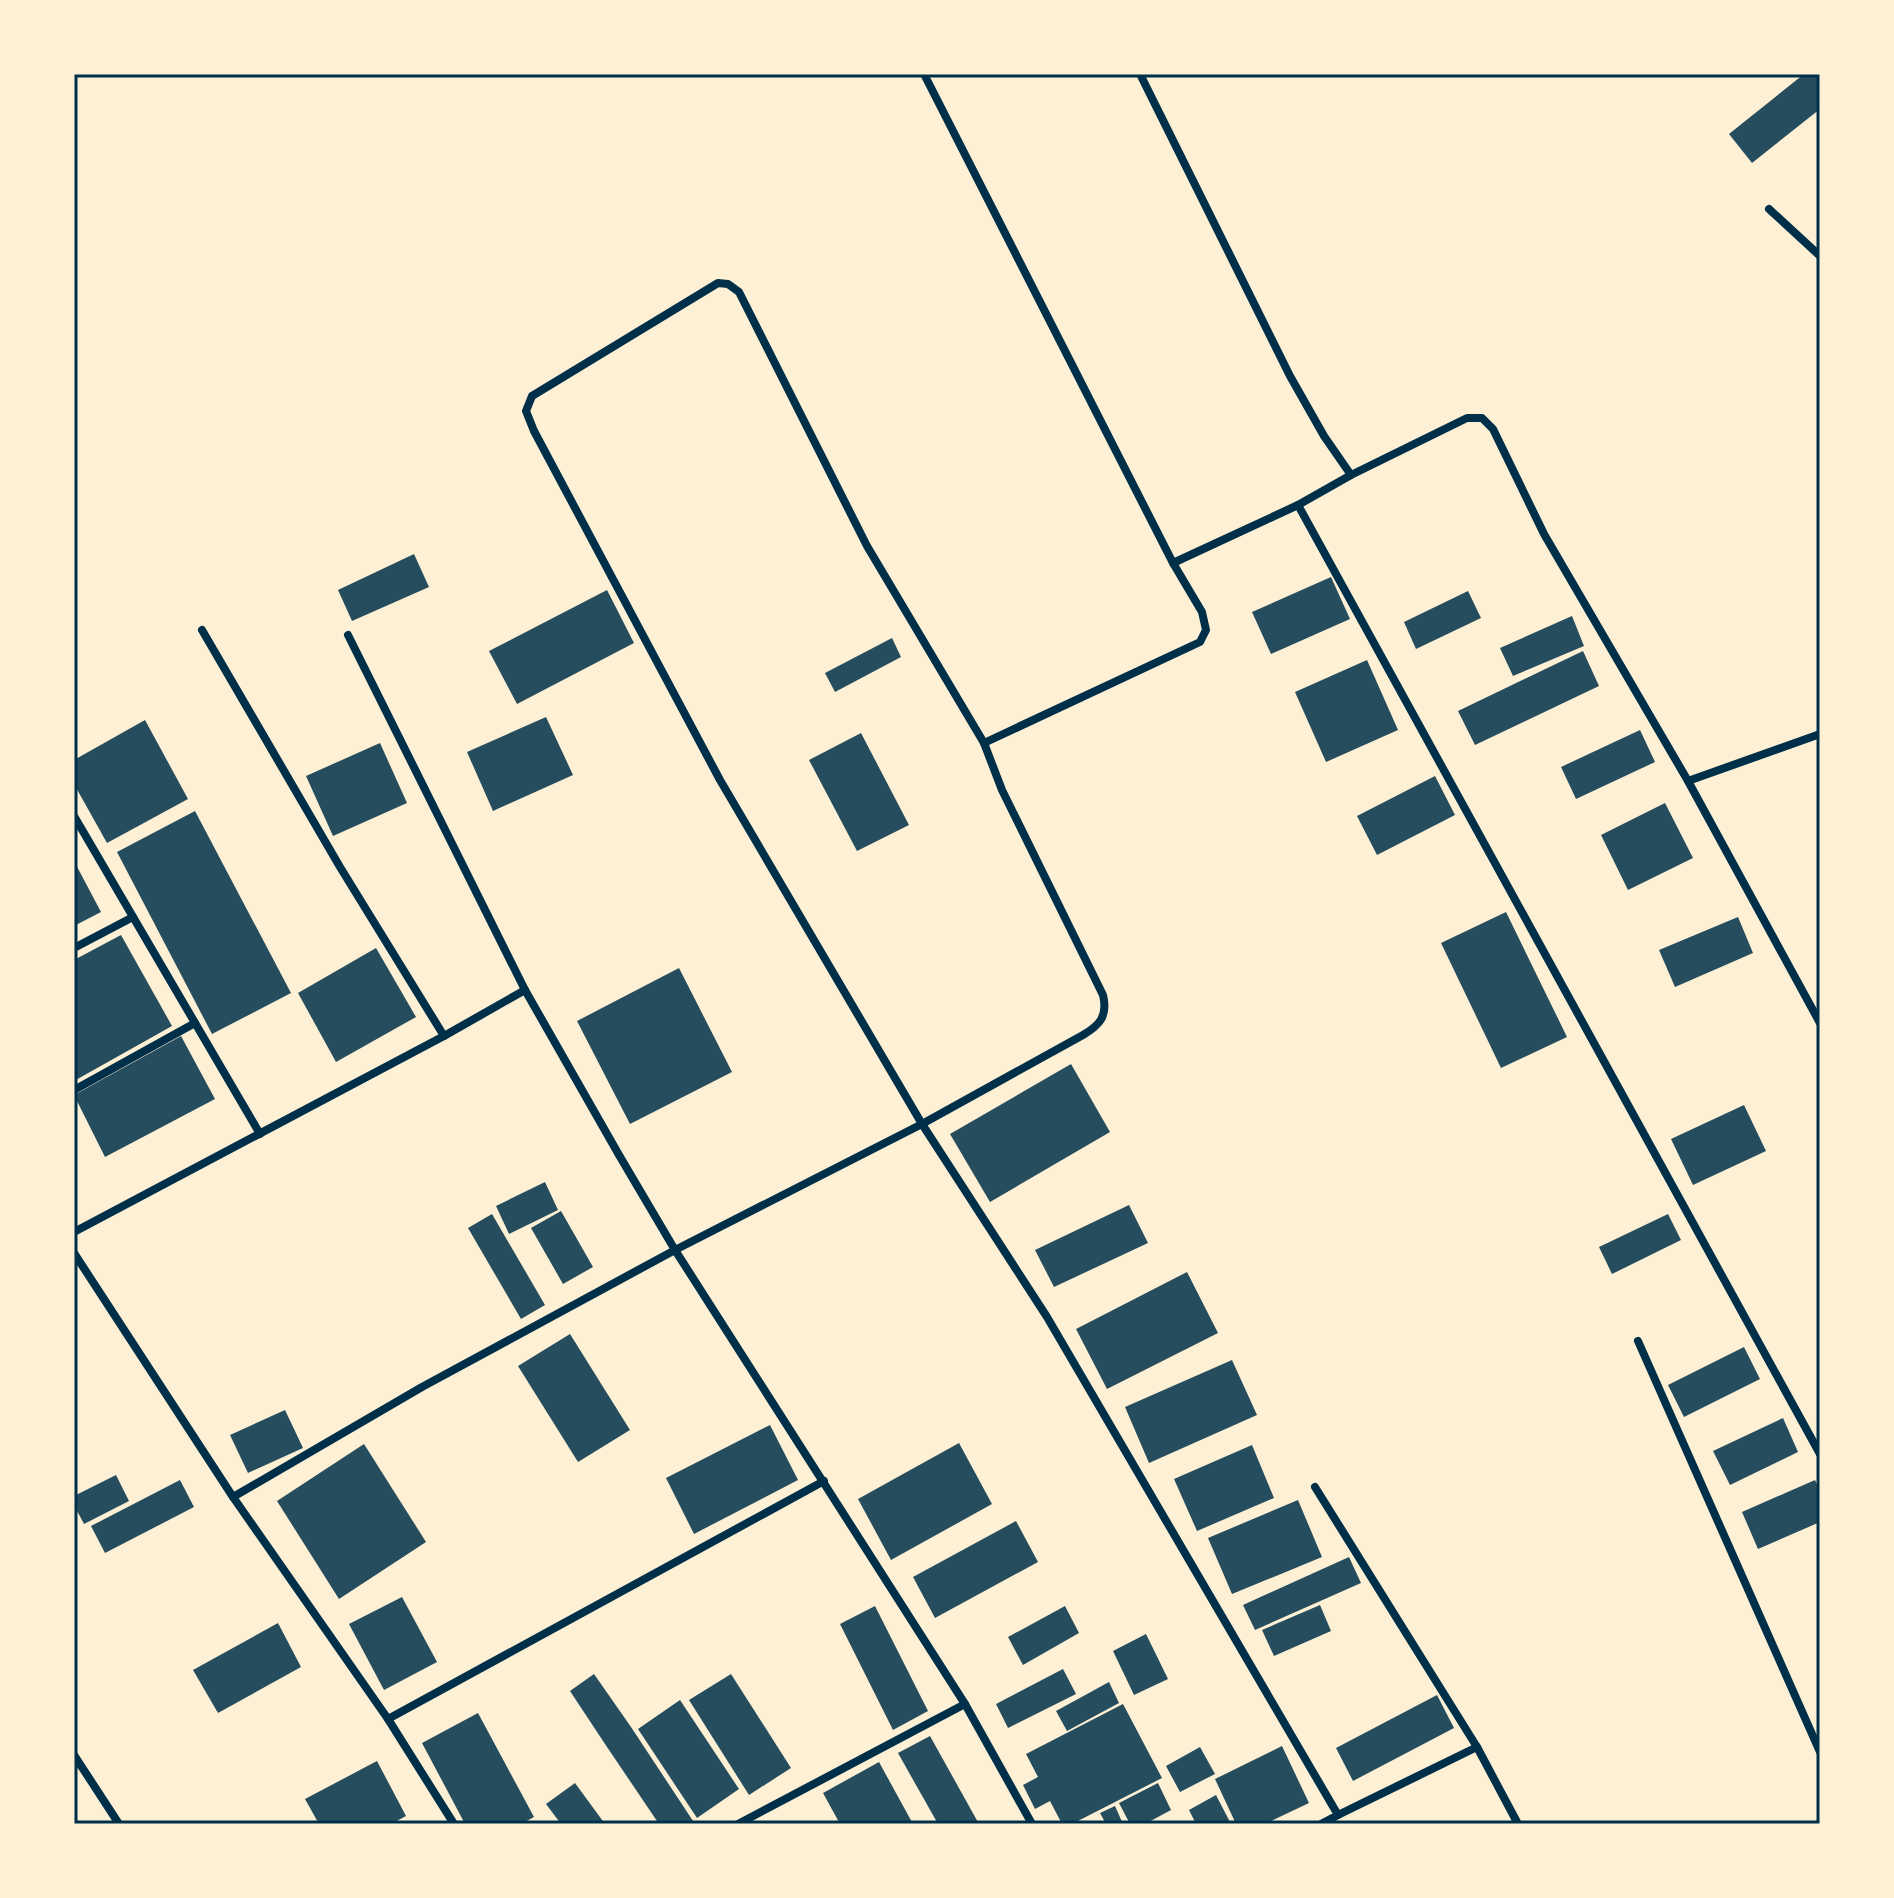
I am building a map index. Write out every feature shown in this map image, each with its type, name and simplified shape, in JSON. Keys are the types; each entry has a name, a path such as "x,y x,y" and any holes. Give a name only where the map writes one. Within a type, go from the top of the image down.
{"street":[{"path":"924,74 1173,563 1202,612 1206,630 1200,642 984,743"},
{"path":"1140,74 1290,376 1324,436 1351,475"},
{"path":"1769,209 1820,256"},
{"path":"233,1497 422,1387 675,1250 922,1124 1096,1027 1104,1017 1106,1006 1103,995 1002,790 984,743 867,546 739,292 728,284 718,283 532,396 526,411 720,780 922,1124 1047,1317 1338,1815"},
{"path":"1173,563 1298,505 1351,475 1467,418 1482,418 1493,429 1544,534 1688,781 1820,1023"},
{"path":"1298,505 1820,1454"},
{"path":"202,630 340,867 444,1036"},
{"path":"348,635 525,990 675,1250 965,1704 1032,1824"},
{"path":"1688,781 1820,734"},
{"path":"74,816 260,1134"},
{"path":"74,948 133,917"},
{"path":"74,1232 525,990"},
{"path":"74,1090 195,1023"},
{"path":"74,1253 233,1497 388,1719 454,1824"},
{"path":"1638,1341 1820,1752"},
{"path":"388,1719 824,1481"},
{"path":"1315,1487 1477,1747 1518,1824"},
{"path":"738,1824 965,1704"},
{"path":"1321,1824 1477,1747"},
{"path":"74,1755 119,1824"}],"building":[{"path":"1804,74 1820,74 1820,109 1752,163 1729,134"},
{"path":"414,554 429,587 352,621 338,590"},
{"path":"1331,577 1350,619 1271,654 1252,612"},
{"path":"607,590 634,643 517,704 489,651"},
{"path":"1468,591 1481,618 1416,649 1404,622"},
{"path":"1572,616 1584,646 1513,676 1500,648"},
{"path":"892,638 901,657 835,692 825,673"},
{"path":"1583,651 1599,686 1475,745 1458,711"},
{"path":"1367,660 1398,730 1326,762 1295,692"},
{"path":"546,717 573,775 493,811 467,752"},
{"path":"145,720 188,799 107,843 74,784 74,760"},
{"path":"1640,730 1655,762 1576,799 1561,767"},
{"path":"861,733 909,825 857,851 809,760"},
{"path":"380,743 407,803 333,836 306,776"},
{"path":"1435,776 1455,815 1377,855 1357,816"},
{"path":"1665,803 1693,858 1628,890 1601,835"},
{"path":"195,811 291,993 212,1034 117,852"},
{"path":"74,861 101,912 74,926"},
{"path":"1506,912 1567,1037 1501,1068 1441,943"},
{"path":"1738,917 1753,953 1675,987 1659,950"},
{"path":"121,935 172,1026 74,1081 74,960"},
{"path":"376,948 416,1017 336,1062 298,993"},
{"path":"679,968 732,1072 630,1124 577,1021"},
{"path":"181,1036 215,1099 105,1157 74,1095"},
{"path":"1071,1064 1110,1132 990,1202 950,1134"},
{"path":"1744,1105 1766,1151 1693,1185 1671,1139"},
{"path":"545,1182 558,1210 509,1234 496,1206"},
{"path":"1129,1205 1148,1243 1054,1287 1035,1250"},
{"path":"561,1211 593,1267 563,1284 531,1228"},
{"path":"492,1214 545,1305 521,1319 468,1228"},
{"path":"1668,1214 1681,1240 1612,1274 1599,1247"},
{"path":"1187,1272 1218,1333 1107,1389 1076,1329"},
{"path":"570,1334 630,1430 578,1462 518,1366"},
{"path":"1744,1347 1760,1379 1684,1417 1668,1385"},
{"path":"1232,1360 1257,1415 1149,1463 1125,1407"},
{"path":"285,1410 303,1448 248,1473 230,1435"},
{"path":"1783,1418 1798,1452 1730,1485 1713,1451"},
{"path":"770,1425 798,1480 694,1534 666,1478"},
{"path":"959,1443 992,1504 891,1560 858,1499"},
{"path":"364,1444 426,1542 339,1599 277,1501"},
{"path":"1252,1445 1274,1498 1197,1531 1174,1479"},
{"path":"116,1475 129,1501 84,1524 74,1505 74,1496"},
{"path":"180,1480 194,1507 105,1553 91,1526"},
{"path":"1815,1480 1820,1491 1820,1522 1758,1549 1742,1512"},
{"path":"1298,1500 1322,1557 1232,1594 1208,1538"},
{"path":"1016,1521 1038,1562 935,1618 913,1577"},
{"path":"1349,1557 1361,1583 1255,1630 1243,1605"},
{"path":"402,1597 437,1662 384,1690 349,1624"},
{"path":"1320,1605 1331,1631 1274,1656 1262,1630"},
{"path":"875,1606 928,1711 893,1730 840,1624"},
{"path":"1065,1606 1079,1633 1023,1665 1008,1637"},
{"path":"278,1623 301,1667 218,1713 193,1670"},
{"path":"1146,1634 1168,1679 1134,1695 1113,1651"},
{"path":"1063,1669 1076,1694 1008,1728 996,1704"},
{"path":"594,1674 695,1824 659,1824 605,1744 570,1691"},
{"path":"731,1674 791,1768 749,1795 689,1700"},
{"path":"1109,1682 1119,1703 1067,1731 1056,1711"},
{"path":"1437,1695 1454,1728 1353,1781 1336,1748"},
{"path":"680,1700 739,1789 697,1818 638,1729"},
{"path":"1123,1704 1162,1778 1072,1824 1062,1824 1050,1801 1035,1809 1023,1785 1038,1777 1026,1754"},
{"path":"478,1713 534,1817 521,1824 465,1824 422,1743"},
{"path":"930,1736 979,1824 938,1824 898,1753"},
{"path":"1282,1746 1309,1803 1265,1824 1236,1824 1215,1779"},
{"path":"1200,1747 1215,1774 1180,1792 1166,1766"},
{"path":"377,1761 406,1816 391,1824 319,1824 305,1799"},
{"path":"879,1762 913,1824 840,1824 823,1793"},
{"path":"575,1783 605,1824 561,1824 546,1804"},
{"path":"1158,1783 1171,1810 1145,1824 1130,1824 1119,1803"},
{"path":"1216,1795 1231,1824 1196,1824 1189,1810"},
{"path":"1115,1806 1123,1824 1106,1824 1100,1813"}]}
